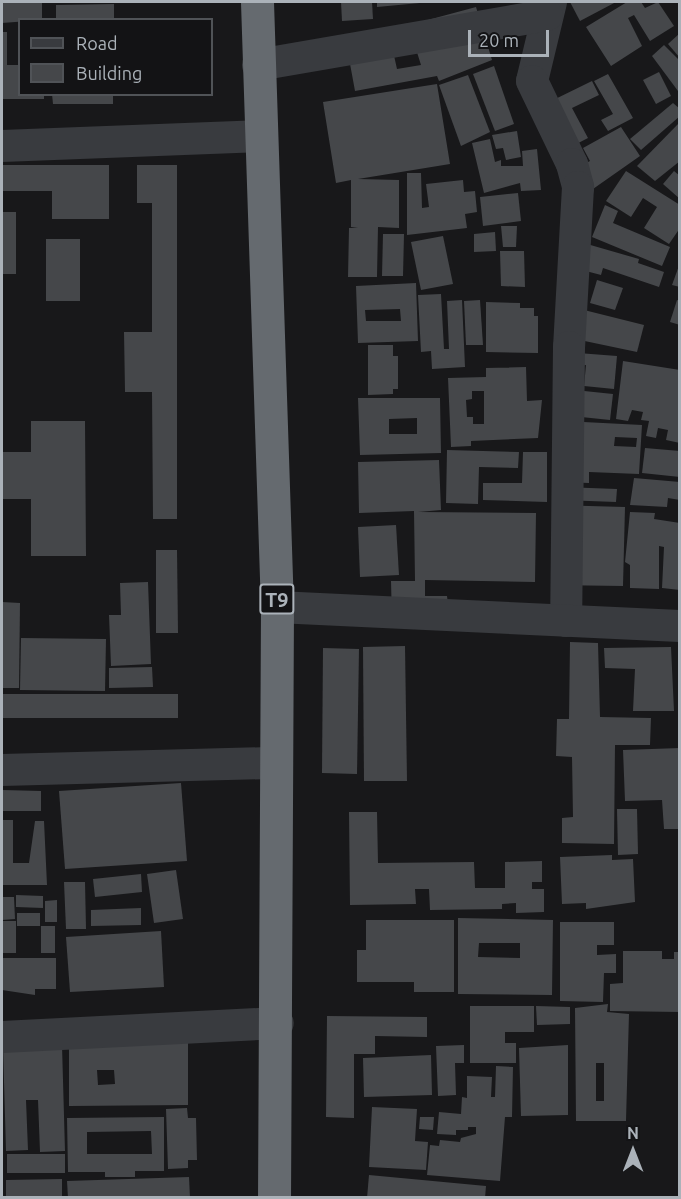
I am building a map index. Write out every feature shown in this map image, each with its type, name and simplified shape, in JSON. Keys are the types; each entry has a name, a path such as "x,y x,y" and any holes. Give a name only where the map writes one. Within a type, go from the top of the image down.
{"highway":[{"name":"T9","path":"257,2 277,607 278,1023 274,1197"}],"street":[{"path":"258,65 549,8 532,81 572,164 578,187 569,347 566,621"},
{"path":"2,146 260,136"},
{"path":"277,607 680,626"},
{"path":"2,770 276,763"},
{"path":"2,1037 278,1023"}],"building":[{"path":"341,2 372,2 373,19 342,21"},
{"path":"377,2 420,2 420,3 377,7"},
{"path":"570,2 616,2 580,21"},
{"path":"627,2 641,2 645,8 658,2 674,26 650,41 634,15 628,18 642,46 611,66 586,27"},
{"path":"2,3 42,3 42,18 18,18 18,22 2,23"},
{"path":"114,4 114,18 56,18 56,5"},
{"path":"476,7 492,60 439,81 437,76 355,91 346,42","holes":["415,46 421,65 397,69 393,51"]},
{"path":"2,32 7,32 7,65 18,65 18,96 44,96 44,99 2,99"},
{"path":"680,33 680,58 668,44"},
{"path":"664,45 680,61 678,91 652,56"},
{"path":"494,66 514,124 495,131 473,74"},
{"path":"659,72 671,96 656,104 643,80"},
{"path":"608,74 633,118 608,131 601,120 613,114 594,81"},
{"path":"468,75 490,132 461,146 439,85"},
{"path":"592,81 599,95 572,108 588,138 559,153 541,106"},
{"path":"437,84 450,164 358,179 399,180 399,228 378,227 377,277 348,277 349,228 358,228 351,227 351,180 336,183 323,102"},
{"path":"52,96 113,96 113,104 53,104"},
{"path":"673,103 680,109 680,116 641,150 630,139"},
{"path":"680,122 680,161 655,181 637,166"},
{"path":"621,127 640,156 583,196 570,171 590,161 583,148"},
{"path":"517,131 521,157 506,160 503,148 496,149 492,135"},
{"path":"490,139 495,162 501,160 501,166 523,166 522,151 537,149 541,190 521,191 520,183 484,193 472,143"},
{"path":"2,165 109,165 109,219 52,219 52,191 2,191"},
{"path":"137,165 177,165 177,519 153,519 152,392 125,392 124,332 152,332 152,203 137,203"},
{"path":"626,171 680,205 680,228 669,244 644,228 657,207 643,198 631,217 606,201"},
{"path":"674,171 680,176 680,199 663,184"},
{"path":"407,173 421,173 422,208 429,207 426,184 463,180 464,192 475,191 477,212 465,214 467,228 407,235"},
{"path":"518,193 521,221 483,226 480,197"},
{"path":"605,205 618,211 613,223 670,247 662,266 592,237"},
{"path":"2,212 16,212 16,274 2,274"},
{"path":"501,226 517,226 516,247 503,247"},
{"path":"495,232 496,251 474,252 474,234"},
{"path":"383,234 404,234 403,276 382,276"},
{"path":"443,236 453,284 421,290 411,242"},
{"path":"46,239 80,239 80,301 46,301"},
{"path":"587,244 639,259 638,263 664,272 659,287 603,268 601,275 582,270"},
{"path":"500,251 524,251 525,287 501,286"},
{"path":"680,263 680,287 672,285"},
{"path":"597,280 623,288 615,310 590,303"},
{"path":"416,283 418,341 358,343 356,286","holes":["400,309 401,321 366,321 365,310"]},
{"path":"441,294 444,349 449,349 447,301 462,300 465,367 432,369 431,351 421,352 418,295"},
{"path":"480,300 483,345 466,345 464,301"},
{"path":"677,300 680,301 680,325 670,322"},
{"path":"486,302 520,303 520,308 534,308 534,316 538,316 538,353 486,352"},
{"path":"564,305 644,325 637,352 556,335"},
{"path":"368,345 393,345 393,356 398,356 398,389 393,389 393,394 368,395"},
{"path":"578,353 617,356 614,389 584,386 586,365 578,366"},
{"path":"623,361 680,370 680,443 666,440 668,430 658,428 656,438 646,436 649,421 641,420 643,412 632,410 628,421 616,419"},
{"path":"526,367 527,401 542,400 538,438 471,441 471,446 451,447 448,378 486,377 486,368","holes":["472,391 484,391 484,424 473,424 473,417 467,417 466,400 472,399"]},
{"path":"565,389 613,394 610,420 562,415"},
{"path":"358,398 440,398 441,453 360,455","holes":["417,418 417,434 389,434 389,419"]},
{"path":"31,421 85,421 86,556 31,556 31,499 2,499 2,452 31,452"},
{"path":"564,421 642,425 639,474 589,472 589,483 560,482","holes":["615,437 637,438 636,447 614,446"]},
{"path":"645,448 680,451 680,477 642,473"},
{"path":"447,450 519,452 518,468 479,467 478,504 446,503"},
{"path":"523,452 547,452 547,502 483,500 483,483 522,483"},
{"path":"439,460 441,510 418,512 536,513 535,582 425,580 425,596 447,596 448,604 392,621 391,581 415,581 414,511 359,513 358,462"},
{"path":"634,478 680,482 680,500 668,498 667,507 630,505"},
{"path":"563,487 617,489 616,502 562,500"},
{"path":"553,505 625,507 623,586 552,585"},
{"path":"630,512 655,513 654,519 680,523 680,590 662,588 664,547 659,546 659,589 630,588 630,565 625,562"},
{"path":"396,525 399,575 360,577 358,527"},
{"path":"156,550 177,550 178,633 156,633"},
{"path":"148,582 151,664 111,666 109,615 121,615 120,583"},
{"path":"2,602 20,603 19,688 2,688"},
{"path":"21,638 106,639 105,691 20,690"},
{"path":"570,642 598,643 600,717 651,718 650,745 615,745 614,844 562,843 562,818 573,817 572,757 556,756 557,719 569,719"},
{"path":"405,646 407,781 364,781 363,647"},
{"path":"671,647 674,711 633,711 635,669 605,668 604,648"},
{"path":"323,648 359,649 357,774 322,773"},
{"path":"152,667 153,687 109,688 109,668"},
{"path":"2,694 178,694 178,718 2,718"},
{"path":"680,748 680,829 664,829 662,800 625,801 623,750"},
{"path":"181,783 187,861 65,869 59,791"},
{"path":"2,790 41,791 41,811 2,811"},
{"path":"617,809 637,809 638,854 618,855"},
{"path":"349,812 377,812 378,863 474,862 475,888 505,888 505,862 542,861 542,882 532,882 532,889 544,889 544,912 516,913 516,903 502,904 502,909 430,910 429,889 415,889 416,904 350,905"},
{"path":"2,820 13,820 13,863 29,863 35,821 44,821 47,885 2,885"},
{"path":"612,855 612,860 633,859 635,902 586,909 586,903 562,904 560,857"},
{"path":"176,870 183,919 154,923 147,874"},
{"path":"141,874 142,892 95,897 93,879"},
{"path":"64,882 85,882 86,929 66,929"},
{"path":"16,895 43,896 43,908 16,907"},
{"path":"2,897 14,897 15,919 2,920"},
{"path":"57,900 57,922 45,922 45,901"},
{"path":"141,908 141,925 91,926 91,910"},
{"path":"17,913 40,913 40,926 17,926"},
{"path":"458,918 553,920 552,995 458,994","holes":["479,943 520,943 520,958 478,957"]},
{"path":"366,920 454,920 454,992 414,992 414,982 357,982 357,950 366,950"},
{"path":"2,921 16,921 16,953 2,953"},
{"path":"560,922 614,922 614,945 597,945 597,955 616,954 616,973 604,973 603,1002 560,1001"},
{"path":"41,926 55,926 55,953 41,953"},
{"path":"161,931 164,987 70,992 66,937"},
{"path":"623,951 662,951 662,959 674,959 674,952 680,952 680,1012 610,1011 610,984 623,983"},
{"path":"2,958 56,958 56,989 35,989 35,995 2,990"},
{"path":"608,1004 607,1012 629,1014 626,1121 576,1121 575,1008","holes":["596,1063 604,1063 604,1101 596,1101"]},
{"path":"470,1006 534,1006 534,1032 505,1032 505,1043 516,1043 516,1063 470,1063"},
{"path":"536,1006 570,1007 570,1024 537,1025"},
{"path":"327,1016 427,1017 427,1037 375,1036 375,1054 354,1054 354,1118 326,1117"},
{"path":"69,1030 188,1036 188,1105 69,1106","holes":["97,1070 114,1070 115,1084 98,1085"]},
{"path":"62,1045 65,1151 40,1152 38,1100 26,1100 28,1150 6,1151 3,1047"},
{"path":"464,1045 464,1063 455,1063 456,1095 438,1096 436,1046"},
{"path":"568,1045 568,1115 521,1116 519,1048"},
{"path":"431,1055 432,1095 364,1097 363,1058"},
{"path":"496,1066 513,1067 512,1117 505,1117 500,1181 427,1175 430,1145 439,1146 440,1140 460,1142 461,1138 476,1134 476,1127 468,1127 468,1130 456,1130 456,1135 437,1134 439,1112 461,1114 462,1097 467,1098 467,1076 492,1077 491,1097 495,1097"},
{"path":"372,1107 417,1109 415,1141 428,1142 426,1170 369,1167"},
{"path":"187,1108 188,1118 196,1118 197,1160 188,1160 188,1168 168,1169 166,1109"},
{"path":"164,1117 164,1171 135,1171 135,1177 105,1177 105,1172 68,1172 67,1118","holes":["151,1131 152,1154 87,1154 87,1132"]},
{"path":"420,1117 434,1117 433,1130 419,1129"},
{"path":"7,1154 65,1154 65,1173 7,1173"},
{"path":"369,1175 486,1186 485,1198 367,1198"},
{"path":"189,1177 190,1198 68,1198 67,1181"},
{"path":"62,1179 62,1198 6,1198 6,1180"}]}
